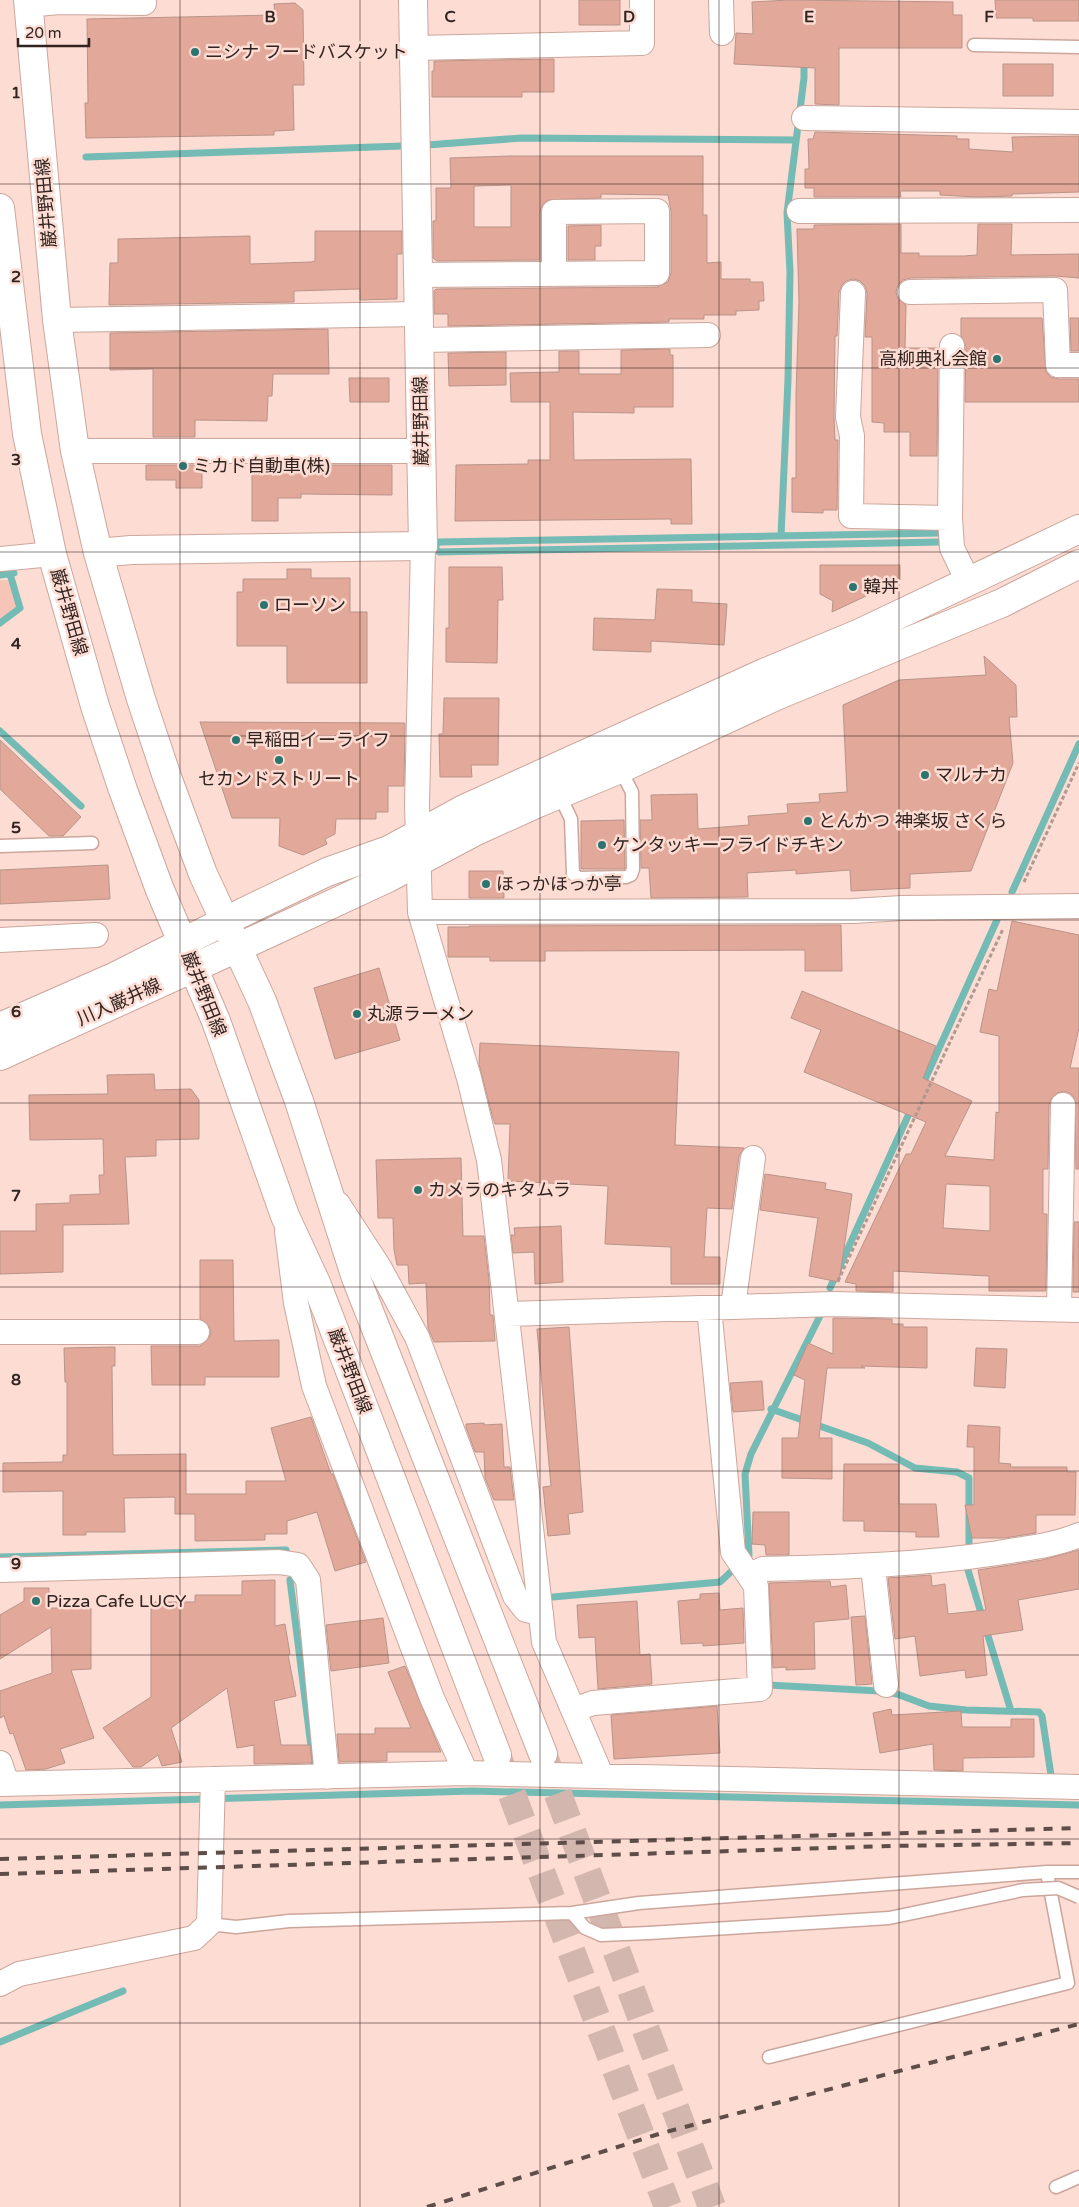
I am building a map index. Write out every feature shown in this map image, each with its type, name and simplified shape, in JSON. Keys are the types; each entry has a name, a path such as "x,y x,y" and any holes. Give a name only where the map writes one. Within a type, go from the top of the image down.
{"main road":[{"name":"巌井野田線","path":"413,0 423,546"},
{"name":"巌井野田線","path":"28,3 57,320 75,451 98,553 141,699 167,777 203,874 262,1001 299,1101 356,1278 543,1754"},
{"name":"巌井野田線","path":"0,208 27,434 52,554 95,706 160,890 216,1021 285,1216 317,1285 497,1755"},
{"path":"860,633 1079,529"},
{"path":"98,553 131,550 423,546"},
{"name":"川入巌井線","path":"0,1056 237,948 418,862 476,831 620,769 776,696 1002,603 1079,564"},
{"path":"860,633 922,620 996,588 1002,603"},
{"name":"川入巌井線","path":"0,1027 116,976 328,872 389,850 464,809 766,672 860,633"},
{"path":"766,672 776,696"}],"street":[{"path":"414,48 642,43 642,0"},
{"path":"721,0 722,33"},
{"path":"28,3 144,3"},
{"path":"804,118 1079,122"},
{"path":"799,211 1079,210"},
{"path":"418,275 554,274 657,273 657,211 554,212 554,274"},
{"path":"910,292 1055,290 1058,365 1079,365"},
{"path":"853,293 848,417 852,436 851,516 950,518"},
{"path":"57,320 708,335"},
{"path":"952,346 950,518 952,548 968,581"},
{"path":"75,451 421,450"},
{"path":"423,546 418,834 420,912 469,1078 492,1178 544,1642 601,1775"},
{"path":"0,559 52,554"},
{"path":"420,912 807,912 1079,906"},
{"path":"0,940 96,934"},
{"path":"506,1314 833,1304 1069,1309 1063,1105"},
{"path":"573,1710 593,1703 760,1689 756,1586 749,1568 733,1552 721,1308 753,1158"},
{"path":"328,1188 379,1267 417,1337 515,1596 526,1610 542,1613"},
{"path":"285,1216 296,1303 314,1386 432,1698 466,1773"},
{"path":"0,1332 197,1332"},
{"path":"749,1568 872,1567 968,1557 1053,1544 1079,1535"},
{"path":"0,1570 278,1562 298,1565 308,1580 327,1777"},
{"path":"872,1567 886,1685"},
{"path":"2,1777 213,1791 327,1777 466,1773 1079,1788"},
{"path":"0,1984 19,1974 194,1938 209,1924 213,1791"}],"lane":[{"path":"974,45 1079,47"},
{"path":"559,794 571,819 573,874 579,878 626,877 631,875 633,869 632,792 620,769"},
{"path":"0,846 92,843"},
{"path":"209,1924 236,1927 289,1922 572,1913 639,1902 1047,1872 1079,1872"},
{"path":"770,2056 1068,1984 1047,1872"},
{"path":"572,1913 585,1928 601,1935 889,1918 1023,1890 1058,1888 1079,1897"},
{"path":"1056,2187 1079,2177"}],"path":[{"path":"833,1304 834,1290 1079,763"}],"shaded area":[{"path":"0,580 8,580 17,606 0,619"}],"building":[{"path":"579,0 620,0 620,25 579,25"},
{"path":"789,0 953,2 953,15 962,15 962,48 839,48 839,105 815,104 815,68 734,64 736,33 753,34 752,2"},
{"path":"995,0 1079,0 1079,21 1033,21 1033,18 996,18"},
{"name":"ニシナ フードバスケット","path":"295,3 303,10 304,85 293,85 294,130 274,131 274,135 86,138 85,103 88,103 87,19 275,15 274,4"},
{"path":"554,59 554,92 522,92 522,97 432,97 434,61"},
{"path":"1003,64 1053,64 1053,96 1003,96"},
{"path":"815,132 957,136 957,139 969,139 969,149 1013,152 1012,137 1079,136 1079,192 978,197 940,195 940,191 900,191 901,197 814,197 814,188 805,188 805,169 809,169 808,139 813,139"},
{"path":"510,156 703,156 703,215 707,215 707,263 721,262 721,279 750,279 750,282 763,282 764,301 759,301 759,310 736,311 736,315 704,315 704,319 669,319 669,322 448,326 448,314 434,314 434,291 436,289 657,287 668,282 671,273 671,211 668,195 601,194 601,198 548,200 542,205 540,212 540,260 437,261 433,258 433,221 436,221 436,188 451,188 450,158","holes":["511,185 511,227 474,227 474,186"]},
{"path":"901,224 901,253 919,253 919,256 964,256 977,255 978,224 1012,224 1011,255 1079,254 1079,278 1055,276 910,278 903,280 898,285 896,292 898,299 906,305 905,348 938,348 937,456 910,456 910,432 884,432 884,423 872,422 872,337 865,337 867,293 865,286 860,281 853,279 846,281 839,292 837,336 835,336 834,417 835,440 838,440 837,510 823,510 823,513 792,512 792,478 796,478 799,302 797,229 814,229 814,225"},
{"path":"601,225 601,246 595,246 595,260 568,260 568,226"},
{"path":"315,231 402,231 402,254 397,254 397,299 360,300 360,289 294,291 294,302 109,305 110,263 118,263 118,239 250,236 250,264 311,262 315,261"},
{"path":"961,318 1042,318 1046,372 1051,377 1058,379 1079,379 1079,402 965,402 966,346 961,337"},
{"path":"1070,318 1079,318 1079,351 1071,351"},
{"path":"328,329 329,374 273,374 272,396 268,396 267,421 195,420 195,437 153,437 153,369 110,370 110,333"},
{"path":"670,349 670,355 673,355 673,407 634,407 634,413 573,412 574,460 691,459 692,524 671,524 671,519 455,521 456,465 528,464 528,460 550,460 550,402 511,402 510,373 559,372 559,351 579,351 579,374 621,374 621,350"},
{"path":"506,352 506,385 449,386 448,353"},
{"path":"349,378 389,378 389,402 350,402"},
{"path":"146,465 202,465 202,488 176,488 176,480 146,480"},
{"path":"252,465 392,465 392,495 301,494 301,498 278,498 278,521 252,521"},
{"name":"韓丼","path":"820,565 900,565 900,580 832,612 833,601 820,594"},
{"path":"449,567 502,567 503,600 498,600 497,663 446,662 446,628 449,628"},
{"path":"287,569 311,569 311,578 350,578 350,612 367,612 367,683 287,683 287,646 237,646 237,592 243,592 243,579 287,579"},
{"path":"657,589 692,590 692,602 727,604 724,645 651,641 651,652 593,650 594,618 655,620"},
{"path":"984,656 1016,685 1017,717 1009,717 1013,763 971,871 910,874 910,888 851,891 850,870 796,874 796,870 747,873 748,897 651,898 649,868 641,868 640,820 652,820 651,795 697,794 698,829 749,825 748,816 788,813 787,804 820,802 819,794 847,792 843,705 899,680 986,675"},
{"path":"444,698 499,698 498,765 471,765 472,777 440,777 439,734 443,734"},
{"path":"200,722 405,723 404,786 388,786 388,812 376,812 376,819 336,819 335,834 325,839 327,844 303,855 279,846 280,818 232,818"},
{"path":"0,740 81,817 63,836 49,836 0,789"},
{"path":"624,820 625,869 581,869 581,821"},
{"path":"108,865 110,899 0,904 0,870"},
{"name":"ほっかほっか亭","path":"469,871 503,871 504,898 469,898"},
{"path":"1012,921 1079,935 1079,1028 1070,1068 1079,1068 1079,1169 1076,1169 1075,1099 1070,1093 1064,1091 1057,1093 1049,1104 1048,1169 1043,1169 1043,1214 1047,1214 1046,1291 989,1291 989,1276 893,1271 893,1292 856,1291 856,1284 845,1282 906,1154 911,1154 926,1122 804,1072 821,1030 791,1018 802,991 936,1046 923,1078 972,1101 945,1156 994,1160 996,1112 999,1113 999,1036 980,1032 989,989 997,991","holes":["946,1184 990,1186 990,1231 943,1228"]},
{"path":"841,925 842,971 805,971 805,950 545,951 545,961 490,961 490,957 448,957 448,927"},
{"path":"379,968 400,1040 335,1059 314,988"},
{"path":"480,1043 679,1052 675,1145 744,1148 739,1156 732,1209 707,1208 704,1257 720,1257 720,1284 671,1284 671,1247 605,1244 608,1186 508,1181 510,1124 495,1124 479,1064"},
{"path":"154,1074 155,1090 191,1089 199,1100 199,1139 156,1140 156,1156 125,1157 129,1224 63,1225 63,1272 0,1274 0,1231 36,1231 36,1204 70,1203 70,1195 100,1194 99,1175 104,1175 103,1139 30,1140 29,1095 108,1094 107,1075"},
{"path":"461,1158 463,1236 484,1236 489,1280 490,1315 493,1315 495,1341 434,1342 428,1328 426,1283 409,1284 408,1265 397,1265 394,1250 393,1218 378,1218 376,1160"},
{"path":"765,1174 826,1183 825,1189 852,1194 839,1282 809,1276 818,1218 760,1210"},
{"path":"1074,1222 1079,1222 1079,1292 1073,1292"},
{"path":"561,1226 563,1282 535,1284 534,1252 513,1253 511,1235 515,1235 514,1228"},
{"path":"200,1260 233,1260 234,1341 279,1340 279,1377 205,1377 205,1385 152,1385 151,1346 200,1346 209,1338 211,1332 209,1326 200,1319"},
{"path":"833,1318 892,1319 892,1324 903,1324 903,1327 927,1327 927,1368 861,1366 865,1368 827,1368 819,1438 832,1438 832,1479 782,1478 782,1438 798,1438 805,1380 794,1375 808,1343 833,1354"},
{"path":"569,1327 583,1512 568,1514 570,1534 548,1536 543,1487 551,1486 537,1329"},
{"path":"115,1347 115,1366 112,1366 113,1455 186,1454 186,1494 246,1494 246,1481 286,1481 271,1428 311,1417 331,1474 333,1474 366,1562 335,1571 317,1512 287,1521 287,1534 265,1534 265,1540 195,1541 195,1514 175,1514 175,1497 124,1498 125,1532 86,1532 86,1535 63,1535 63,1491 3,1492 3,1463 63,1462 63,1455 67,1455 67,1382 65,1382 64,1348"},
{"path":"976,1348 1007,1349 1005,1388 974,1386"},
{"path":"762,1381 764,1410 733,1412 730,1383"},
{"path":"484,1423 484,1425 502,1424 504,1467 510,1467 514,1500 494,1500 485,1478 484,1452 475,1452 466,1427 466,1424"},
{"path":"968,1425 1000,1427 999,1463 1011,1464 1010,1467 1067,1467 1067,1472 1076,1472 1075,1515 1036,1515 1036,1533 1005,1538 972,1538 965,1505 974,1505 974,1447 967,1447"},
{"path":"844,1464 899,1464 899,1504 936,1504 939,1537 916,1537 916,1532 864,1531 864,1521 843,1521"},
{"path":"753,1512 789,1512 789,1555 766,1555 765,1545 752,1544"},
{"path":"1079,1550 1079,1589 1018,1600 1023,1630 983,1636 987,1675 966,1678 965,1670 920,1676 915,1636 895,1639 888,1578 931,1575 932,1586 945,1584 948,1614 986,1610 978,1570 1042,1560"},
{"path":"275,1580 275,1626 285,1624 290,1654 288,1655 296,1696 274,1701 281,1745 310,1745 312,1763 254,1764 254,1745 237,1748 227,1688 171,1728 182,1762 162,1766 158,1755 141,1767 133,1767 103,1728 151,1697 151,1602 195,1602 195,1595 242,1595 242,1581"},
{"path":"830,1581 831,1587 846,1585 849,1619 814,1622 815,1669 786,1670 786,1667 773,1668 769,1583"},
{"path":"24,1588 49,1588 49,1608 91,1608 91,1669 71,1670 94,1738 60,1749 65,1763 46,1769 26,1770 13,1733 10,1734 4,1716 0,1718 0,1691 52,1673 51,1627 0,1659 0,1615 24,1601"},
{"path":"719,1593 720,1610 743,1608 744,1643 703,1646 703,1643 681,1644 678,1601 700,1599 700,1594"},
{"path":"637,1601 640,1655 650,1654 652,1684 598,1689 595,1637 579,1638 577,1605"},
{"path":"865,1616 872,1684 856,1685 851,1617"},
{"path":"383,1618 389,1663 331,1671 326,1625"},
{"path":"405,1666 441,1752 387,1752 387,1761 339,1762 337,1734 375,1734 375,1728 411,1728 388,1672"},
{"path":"717,1706 720,1753 614,1759 611,1715"},
{"path":"891,1709 892,1715 961,1711 962,1727 1011,1727 1011,1719 1034,1719 1034,1757 963,1758 963,1771 934,1770 933,1744 880,1753 873,1713"}],"waterway":[{"path":"781,536 788,380 790,272 787,213 804,78 804,60"},
{"path":"427,145 522,138 796,140"},
{"path":"86,157 402,146"},
{"path":"940,533 439,542 434,547 439,552 940,542"},
{"path":"0,575 14,573"},
{"path":"0,623 20,608 10,574"},
{"path":"0,731 81,806"},
{"path":"1012,892 1079,744"},
{"path":"922,1086 997,920"},
{"path":"830,1288 912,1107"},
{"path":"553,1597 720,1582 749,1555 745,1474 751,1454 822,1312"},
{"path":"771,1409 868,1443 915,1468 957,1472 969,1478 969,1546 967,1567 1011,1711"},
{"path":"0,1557 286,1550 287,1555"},
{"path":"290,1580 313,1762"},
{"path":"768,1680 768,1685 879,1691 897,1694 929,1706 966,1710 1039,1712 1042,1716 1051,1775"},
{"path":"0,1805 472,1791 1079,1805"},
{"path":"0,2042 123,1991"}],"tunnel":[{"path":"543,1754 712,2207"},
{"path":"497,1755 668,2207"}],"railway":[{"path":"0,1859 1079,1828"},
{"path":"0,1874 891,1846 1079,1843"},
{"path":"427,2207 662,2133 1079,2024"}],"place":[{"name":"ニシナ フードバスケット","path":"195,52"},
{"name":"高柳典礼会館","path":"997,359"},
{"name":"ミカド自動車(株)","path":"183,466"},
{"name":"韓丼","path":"853,587"},
{"name":"ローソン","path":"264,605"},
{"name":"早稲田イーライフ","path":"236,740"},
{"name":"セカンドストリート","path":"279,760"},
{"name":"マルナカ","path":"925,775"},
{"name":"とんかつ 神楽坂 さくら","path":"808,821"},
{"name":"ケンタッキーフライドチキン","path":"602,845"},
{"name":"ほっかほっか亭","path":"486,884"},
{"name":"丸源ラーメン","path":"357,1014"},
{"name":"カメラのキタムラ","path":"418,1190"},
{"name":"Pizza Cafe LUCY","path":"36,1601"}]}
